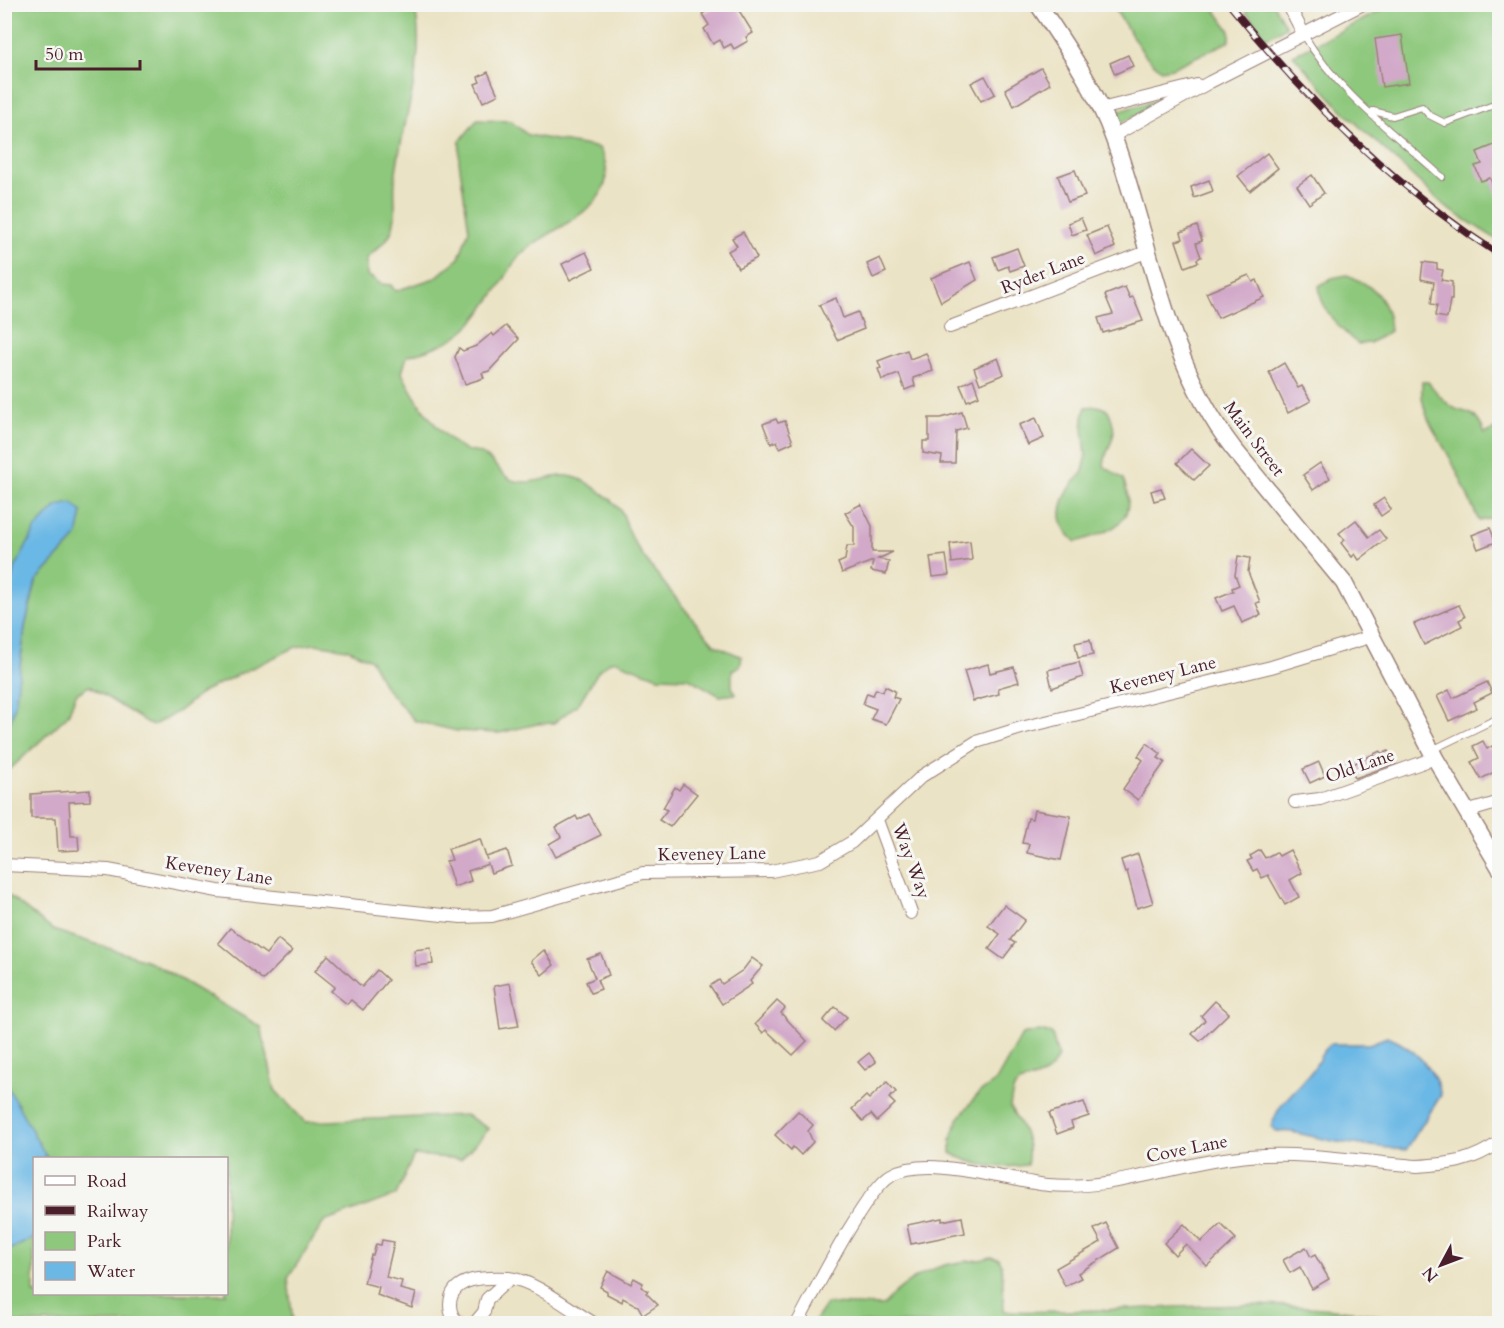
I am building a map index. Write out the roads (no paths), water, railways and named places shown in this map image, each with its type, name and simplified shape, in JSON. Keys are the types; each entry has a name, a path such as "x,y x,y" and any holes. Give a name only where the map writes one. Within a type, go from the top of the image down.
{"main road":[{"name":"Main Street","path":"1038,4 1081,71 1113,136 1169,321 1189,374 1216,426 1344,583 1433,754 1500,868"}],"street":[{"path":"1288,4 1305,35"},
{"path":"1113,136 1210,82 1363,4"},
{"path":"1101,109 1210,82"},
{"name":"Ryder Lane","path":"950,327 1149,251"},
{"name":"Keveney Lane","path":"4,865 108,870 218,891 274,898 438,915 492,916 643,873 742,873 794,868 835,854 877,820 922,776 976,742 1021,728 1270,667 1372,636"},
{"name":"Old Lane","path":"1295,802 1331,795 1433,754"},
{"path":"1466,812 1500,802"},
{"name":"Way Way","path":"877,820 911,914"},
{"name":"Cove Lane","path":"797,1323 871,1195 892,1174 930,1168 1048,1185 1091,1185 1249,1156 1417,1166 1444,1164 1462,1162 1500,1142"},
{"path":"474,1323 483,1312 487,1299 497,1287 510,1278"},
{"path":"461,1323 452,1316 450,1310 452,1293 459,1285 468,1280 510,1278 543,1293 595,1323"}],"lane":[{"path":"1305,35 1325,69 1442,177"},
{"path":"1365,106 1387,116 1422,107 1429,115 1445,123 1491,106"},
{"path":"1433,754 1500,717"}],"water":[{"path":"72,503 82,512 77,537 36,581 25,627 15,705 5,738 5,601 15,568 36,528 57,506"},
{"path":"1387,1037 1406,1046 1422,1060 1438,1085 1441,1095 1406,1150 1337,1142 1292,1132 1276,1131 1272,1127 1278,1110 1309,1075 1330,1044 1369,1044"},
{"path":"4,1080 46,1157 33,1157 33,1238 5,1252"}],"railway":[{"path":"1229,4 1289,75 1354,140 1424,201 1500,255"}]}
